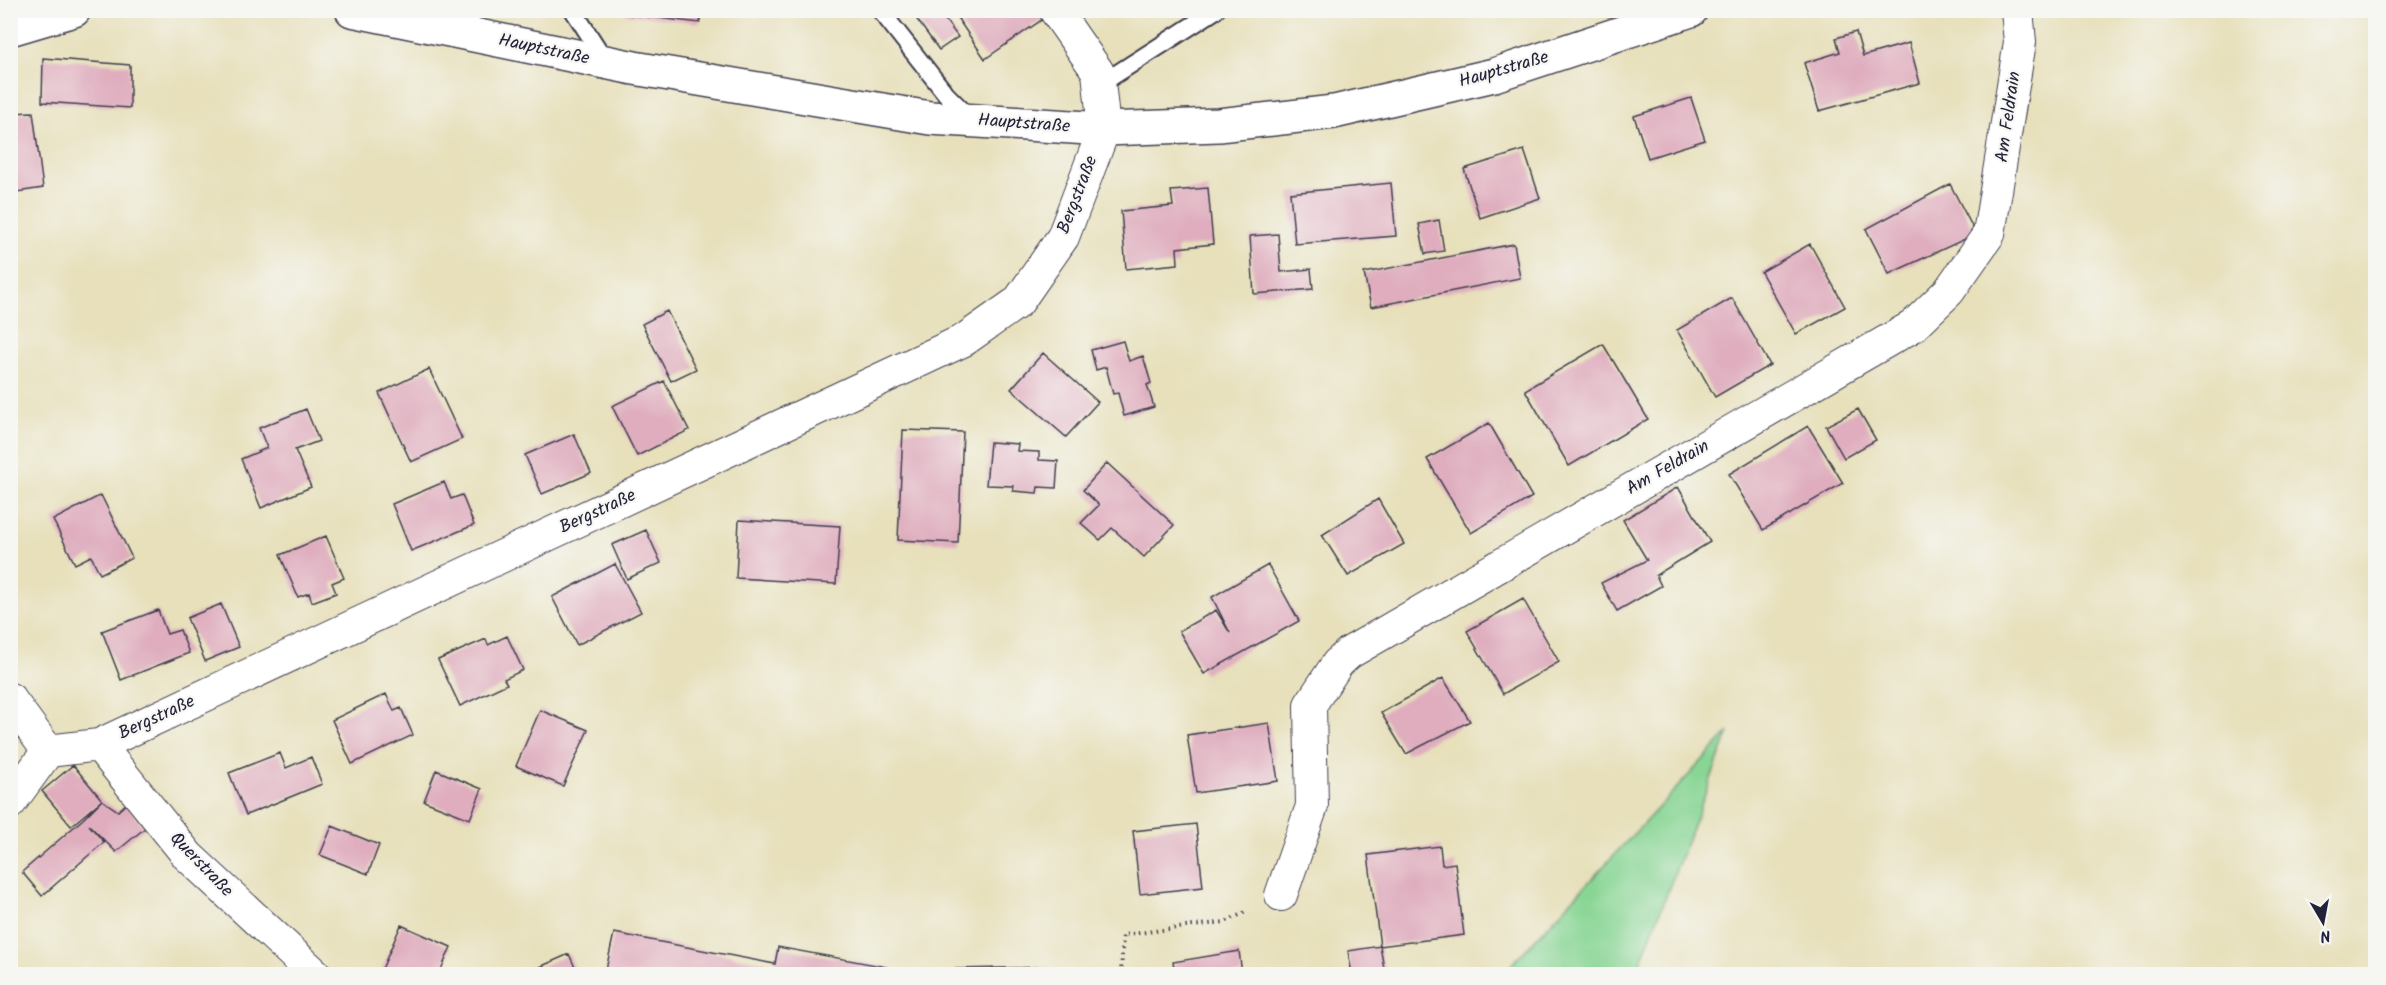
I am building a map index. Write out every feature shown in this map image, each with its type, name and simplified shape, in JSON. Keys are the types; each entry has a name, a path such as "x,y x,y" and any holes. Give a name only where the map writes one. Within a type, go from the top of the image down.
{"street":[{"path":"10,29 74,10"},
{"name":"Hauptstraße","path":"352,10 607,63 930,118 1104,129 1219,125 1334,112 1494,75 1691,10"},
{"path":"1056,10 1098,72 1104,129"},
{"name":"Am Feldrain","path":"1281,895 1312,806 1310,705 1338,663 1349,653 1913,326 1949,291 1989,234 2020,42 2017,10"},
{"name":"Bergstraße","path":"48,751 99,745 964,340 1018,302 1063,237 1104,129"},
{"path":"10,699 48,751 10,802"},
{"name":"Querstraße","path":"99,745 188,856 315,975"}],"lane":[{"path":"573,10 607,63"},
{"path":"880,10 946,94 972,120"},
{"path":"1099,85 1216,10"}],"path":[{"path":"1121,975 1123,935 1225,922 1281,895"}],"green space":[{"path":"1729,732 1636,974 1503,974"}],"building":[{"path":"625,10 701,10 700,23 625,14"},
{"path":"910,10 938,10 958,37 939,50"},
{"path":"970,10 1036,10 1043,19 985,59 958,19"},
{"path":"1856,32 1863,56 1909,43 1920,83 1819,111 1804,63 1840,52 1836,38"},
{"path":"43,58 130,65 130,108 42,102"},
{"path":"1691,98 1705,140 1648,158 1634,116"},
{"path":"33,112 43,188 10,193 10,113"},
{"path":"1524,150 1540,198 1480,218 1464,169"},
{"path":"1391,183 1396,236 1295,244 1290,193"},
{"path":"1950,184 1976,234 1889,274 1866,229"},
{"path":"1208,188 1213,244 1177,248 1178,264 1126,269 1121,211 1173,206 1171,191"},
{"path":"1439,220 1444,251 1425,254 1419,224"},
{"path":"1278,234 1281,272 1311,269 1313,289 1254,294 1250,236"},
{"path":"1514,244 1520,278 1371,307 1364,273"},
{"path":"1810,244 1845,307 1796,334 1761,272"},
{"path":"1732,298 1770,365 1715,397 1677,330"},
{"path":"667,311 696,369 671,381 642,324"},
{"path":"1123,341 1129,361 1143,356 1151,383 1147,385 1154,407 1124,416 1118,393 1113,394 1106,367 1096,370 1091,350"},
{"path":"1603,344 1648,419 1569,466 1525,390"},
{"path":"1043,353 1098,402 1066,437 1011,389"},
{"path":"429,369 462,439 411,462 379,393"},
{"path":"664,381 689,430 637,456 612,406"},
{"path":"306,409 319,441 295,450 311,487 261,508 241,459 267,448 259,428"},
{"path":"1858,409 1876,440 1844,458 1826,426"},
{"path":"1489,423 1532,497 1471,533 1427,459"},
{"path":"1808,426 1843,483 1763,530 1729,474"},
{"path":"903,430 963,432 958,543 898,540"},
{"path":"574,434 591,473 542,494 525,455"},
{"path":"990,442 1018,444 1017,451 1039,452 1039,460 1058,461 1056,488 1038,487 1037,493 1013,491 1014,486 986,485"},
{"path":"1107,463 1174,525 1144,557 1112,528 1100,540 1081,523 1099,505 1083,490"},
{"path":"444,482 451,499 462,495 474,525 411,551 392,504"},
{"path":"1678,487 1710,542 1656,575 1661,586 1617,611 1601,583 1647,560 1623,520"},
{"path":"101,495 132,558 100,574 91,556 75,564 53,520"},
{"path":"1378,499 1404,544 1348,576 1322,535"},
{"path":"739,520 840,526 836,584 736,578"},
{"path":"646,530 661,563 627,579 612,545"},
{"path":"326,536 344,578 332,583 336,593 312,602 309,593 298,597 280,555"},
{"path":"615,564 641,612 577,645 552,597"},
{"path":"1268,565 1299,621 1204,674 1179,631 1216,610 1230,633 1212,597"},
{"path":"1523,599 1559,662 1503,694 1467,631"},
{"path":"221,604 239,647 205,661 187,618"},
{"path":"158,610 167,634 180,630 189,653 121,680 102,631"},
{"path":"507,636 523,670 504,679 507,684 460,706 438,660 486,639 488,645"},
{"path":"1443,678 1470,721 1406,754 1381,713"},
{"path":"386,694 394,711 401,708 413,735 352,764 332,720"},
{"path":"540,710 588,730 563,786 516,766"},
{"path":"1269,723 1278,781 1196,793 1187,735"},
{"path":"280,753 286,768 311,757 322,784 246,815 229,773"},
{"path":"73,765 102,800 71,826 42,791"},
{"path":"436,770 482,789 470,819 424,801"},
{"path":"102,800 118,811 126,804 145,828 116,852 89,825 104,842 42,896 22,872"},
{"path":"1196,824 1203,887 1140,894 1133,831"},
{"path":"332,826 379,845 368,874 320,855"},
{"path":"1440,846 1442,865 1455,863 1464,935 1380,946 1368,855"},
{"path":"401,925 451,947 439,974 394,974 382,969"},
{"path":"614,933 775,964 778,947 887,967 885,974 605,974"},
{"path":"1380,946 1385,974 1352,974 1348,951"},
{"path":"1239,951 1242,974 1175,974 1173,962"},
{"path":"569,954 578,974 524,974"},
{"path":"1051,967 1051,974 956,974 956,969"}]}
